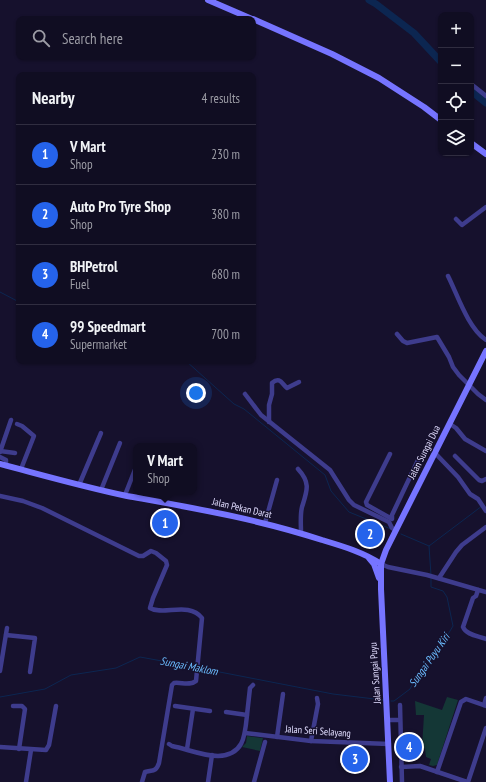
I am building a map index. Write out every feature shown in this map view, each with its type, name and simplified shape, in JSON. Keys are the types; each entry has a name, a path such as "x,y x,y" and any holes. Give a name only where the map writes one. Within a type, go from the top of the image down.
{"main road":[{"path":"208,0 245,16"},
{"path":"256,21 332,54 379,78 438,118"},
{"path":"474,145 486,154"},
{"name":"Jalan Sungai Dua","path":"381,564 408,504 486,351"},
{"name":"Jalan Pekan Darat","path":"3,465 101,490 210,510 301,532 370,557 381,564"},
{"path":"381,589 379,575 370,557 382,554 386,550"},
{"name":"Jalan Sungai Puyu","path":"381,564 384,678 388,720 390,782"}],"street":[{"path":"474,86 486,96"},
{"path":"456,219 462,225 486,207"},
{"path":"448,276 468,319 478,333 486,340"},
{"path":"397,334 403,342 406,343 437,337 453,367 469,385 486,400"},
{"path":"269,422 268,405 273,390 272,383 279,380 282,381 287,388 299,382"},
{"path":"245,394 261,415 330,470 349,500 354,505 391,520 402,517"},
{"path":"11,420 0,452 15,453"},
{"path":"17,424 22,426 34,436 21,469"},
{"path":"450,424 456,428 465,439 486,450"},
{"path":"79,485 101,433"},
{"path":"101,490 120,443"},
{"path":"435,453 458,477 470,494 480,502 485,510"},
{"path":"390,454 366,502 367,505 391,520"},
{"path":"455,456 479,480 482,481 486,479"},
{"path":"0,457 6,460 3,465"},
{"path":"396,530 392,528 392,514 420,458"},
{"path":"298,469 306,480 307,490 302,508 301,532"},
{"path":"125,495 133,475"},
{"path":"264,523 277,480"},
{"path":"0,496 23,501 42,508 139,556 143,556 151,551 163,557 167,565 150,608 157,610 186,610 200,615 202,621 196,681 194,683 179,682 172,685 159,762 154,771 145,772 142,782"},
{"path":"399,499 408,504"},
{"path":"438,578 462,545 485,530"},
{"path":"381,564 388,567 427,575 486,592"},
{"path":"478,590 476,596 473,598 463,627 467,632 486,639"},
{"path":"0,671 7,628"},
{"path":"6,635 35,638 30,672"},
{"path":"169,744 187,750 212,755 223,755 234,751 242,743 245,733 250,688 253,685"},
{"path":"277,737 283,694"},
{"path":"311,741 318,704 317,698"},
{"path":"438,772 461,702 466,699 485,706 486,698"},
{"path":"13,706 22,706 25,709 18,749"},
{"path":"0,747 46,750 49,745 56,706"},
{"path":"174,706 210,711"},
{"path":"400,706 402,782"},
{"path":"187,750 193,708"},
{"path":"226,712 247,715"},
{"path":"388,720 400,720"},
{"path":"401,767 416,766 468,782 486,728"},
{"name":"Jalan Seri Selayang","path":"245,733 311,741 389,744"},
{"path":"254,782 265,742"},
{"path":"26,782 31,750"},
{"path":"208,782 212,755"}],"green space":[{"path":"447,697 458,700 437,765 433,766 429,765 431,759 426,757 425,749 422,747 424,715 416,715 415,701 442,710"},
{"path":"247,736 263,738 260,751 242,747 246,743"}],"waterway":[{"path":"369,0 414,33 438,59"},
{"path":"474,93 486,103"},
{"path":"0,292 16,300"},
{"path":"189,364 234,404 244,409 325,475 331,491 349,512 391,529"},
{"name":"Sungai Puyu Kiri","path":"431,575 429,546 482,506"},
{"path":"401,534 429,546"},
{"name":"Sungai Puyu Kiri","path":"391,701 394,701 410,689 418,674 453,626 447,597 443,591 431,587 431,578"},
{"name":"Sungai Maklom","path":"0,697 45,689 71,675 116,668 140,657 195,667"},
{"name":"Sungai Maklom","path":"199,668 333,694 383,700"}],"place":[{"name":"V Mart","path":"165,523"},
{"name":"Auto Pro Tyre Shop","path":"370,534"},
{"name":"99 Speedmart","path":"409,747"},
{"name":"BHPetrol","path":"355,759"}]}
